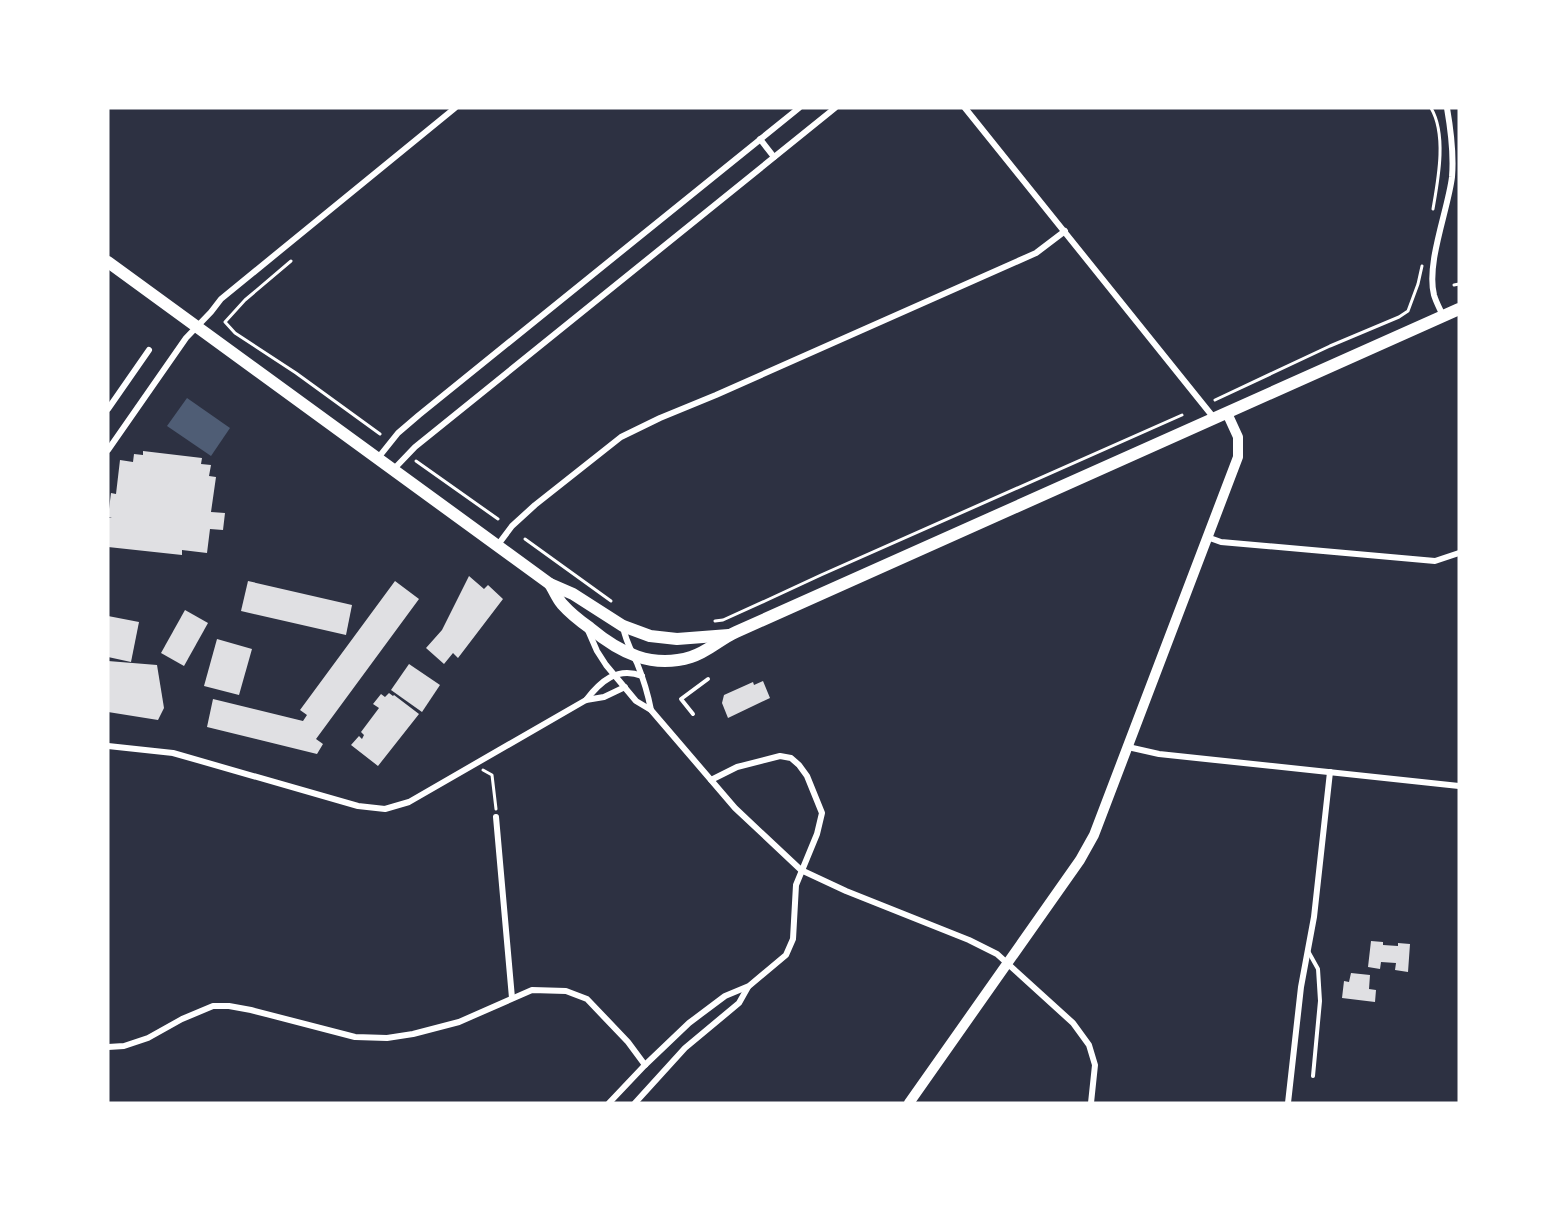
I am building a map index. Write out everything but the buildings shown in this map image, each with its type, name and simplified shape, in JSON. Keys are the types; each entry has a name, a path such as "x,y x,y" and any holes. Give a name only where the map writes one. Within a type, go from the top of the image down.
{"main road":[{"path":"108,262 550,584 573,594 623,626 644,634 664,639 731,634"},
{"path":"550,584 561,603 586,625 603,639 634,656 655,660 677,660 690,657 704,652 731,634 1459,309"}],"street":[{"path":"108,450 186,339 228,292 455,108"},
{"path":"378,459 398,433 419,415 799,108"},
{"path":"393,470 415,447 834,108"},
{"path":"965,108 1214,419"},
{"path":"1444,316 1434,296 1432,277 1452,178 1453,146 1447,108"},
{"path":"760,139 774,157"},
{"path":"498,546 512,526 535,505 621,437 1036,253 1065,231"},
{"path":"108,409 149,350"},
{"path":"909,1103 1008,964 1094,836 1238,457 1238,437 1227,413"},
{"path":"1207,536 1221,542 1435,561 1459,554"},
{"path":"586,625 597,651 636,701 651,710 735,808 801,870 846,891 969,940 997,954 1073,1023 1089,1045 1095,1065 1091,1103"},
{"path":"623,626 624,637 642,676 651,710"},
{"path":"586,700 597,686 615,675 630,673 642,676"},
{"path":"108,746 173,753 358,806 385,809 409,802 586,700 604,697 625,687"},
{"path":"1128,747 1159,754 1459,786"},
{"path":"609,1103 689,1023 725,996 748,986 786,956 793,939 796,885 817,834 822,813 807,776 790,758 780,756 737,767 711,780"},
{"path":"1288,1103 1301,987 1314,917 1330,772"},
{"path":"496,817 513,998"},
{"path":"635,1103 685,1048 739,1003 748,986"},
{"path":"108,1047 124,1046 147,1038 182,1018 213,1006 251,1010 355,1037 387,1038 413,1035 459,1022 532,990 566,990 587,999 628,1042 645,1065"}],"lane":[{"path":"693,714 681,699 708,679"},
{"path":"1307,949 1318,969 1320,1001 1313,1076"}],"path":[{"path":"1431,108 1436,116 1440,149 1439,177 1432,215"},
{"path":"291,261 245,300 225,322 235,333 296,373 380,434"},
{"path":"1215,400 1408,311 1418,284 1422,261"},
{"path":"711,622 723,620 744,611 1182,415"},
{"path":"416,461 498,519"},
{"path":"525,539 611,601"},
{"path":"492,775 496,817"}],"water":[{"path":"187,398 230,428 211,456 167,426"}]}
